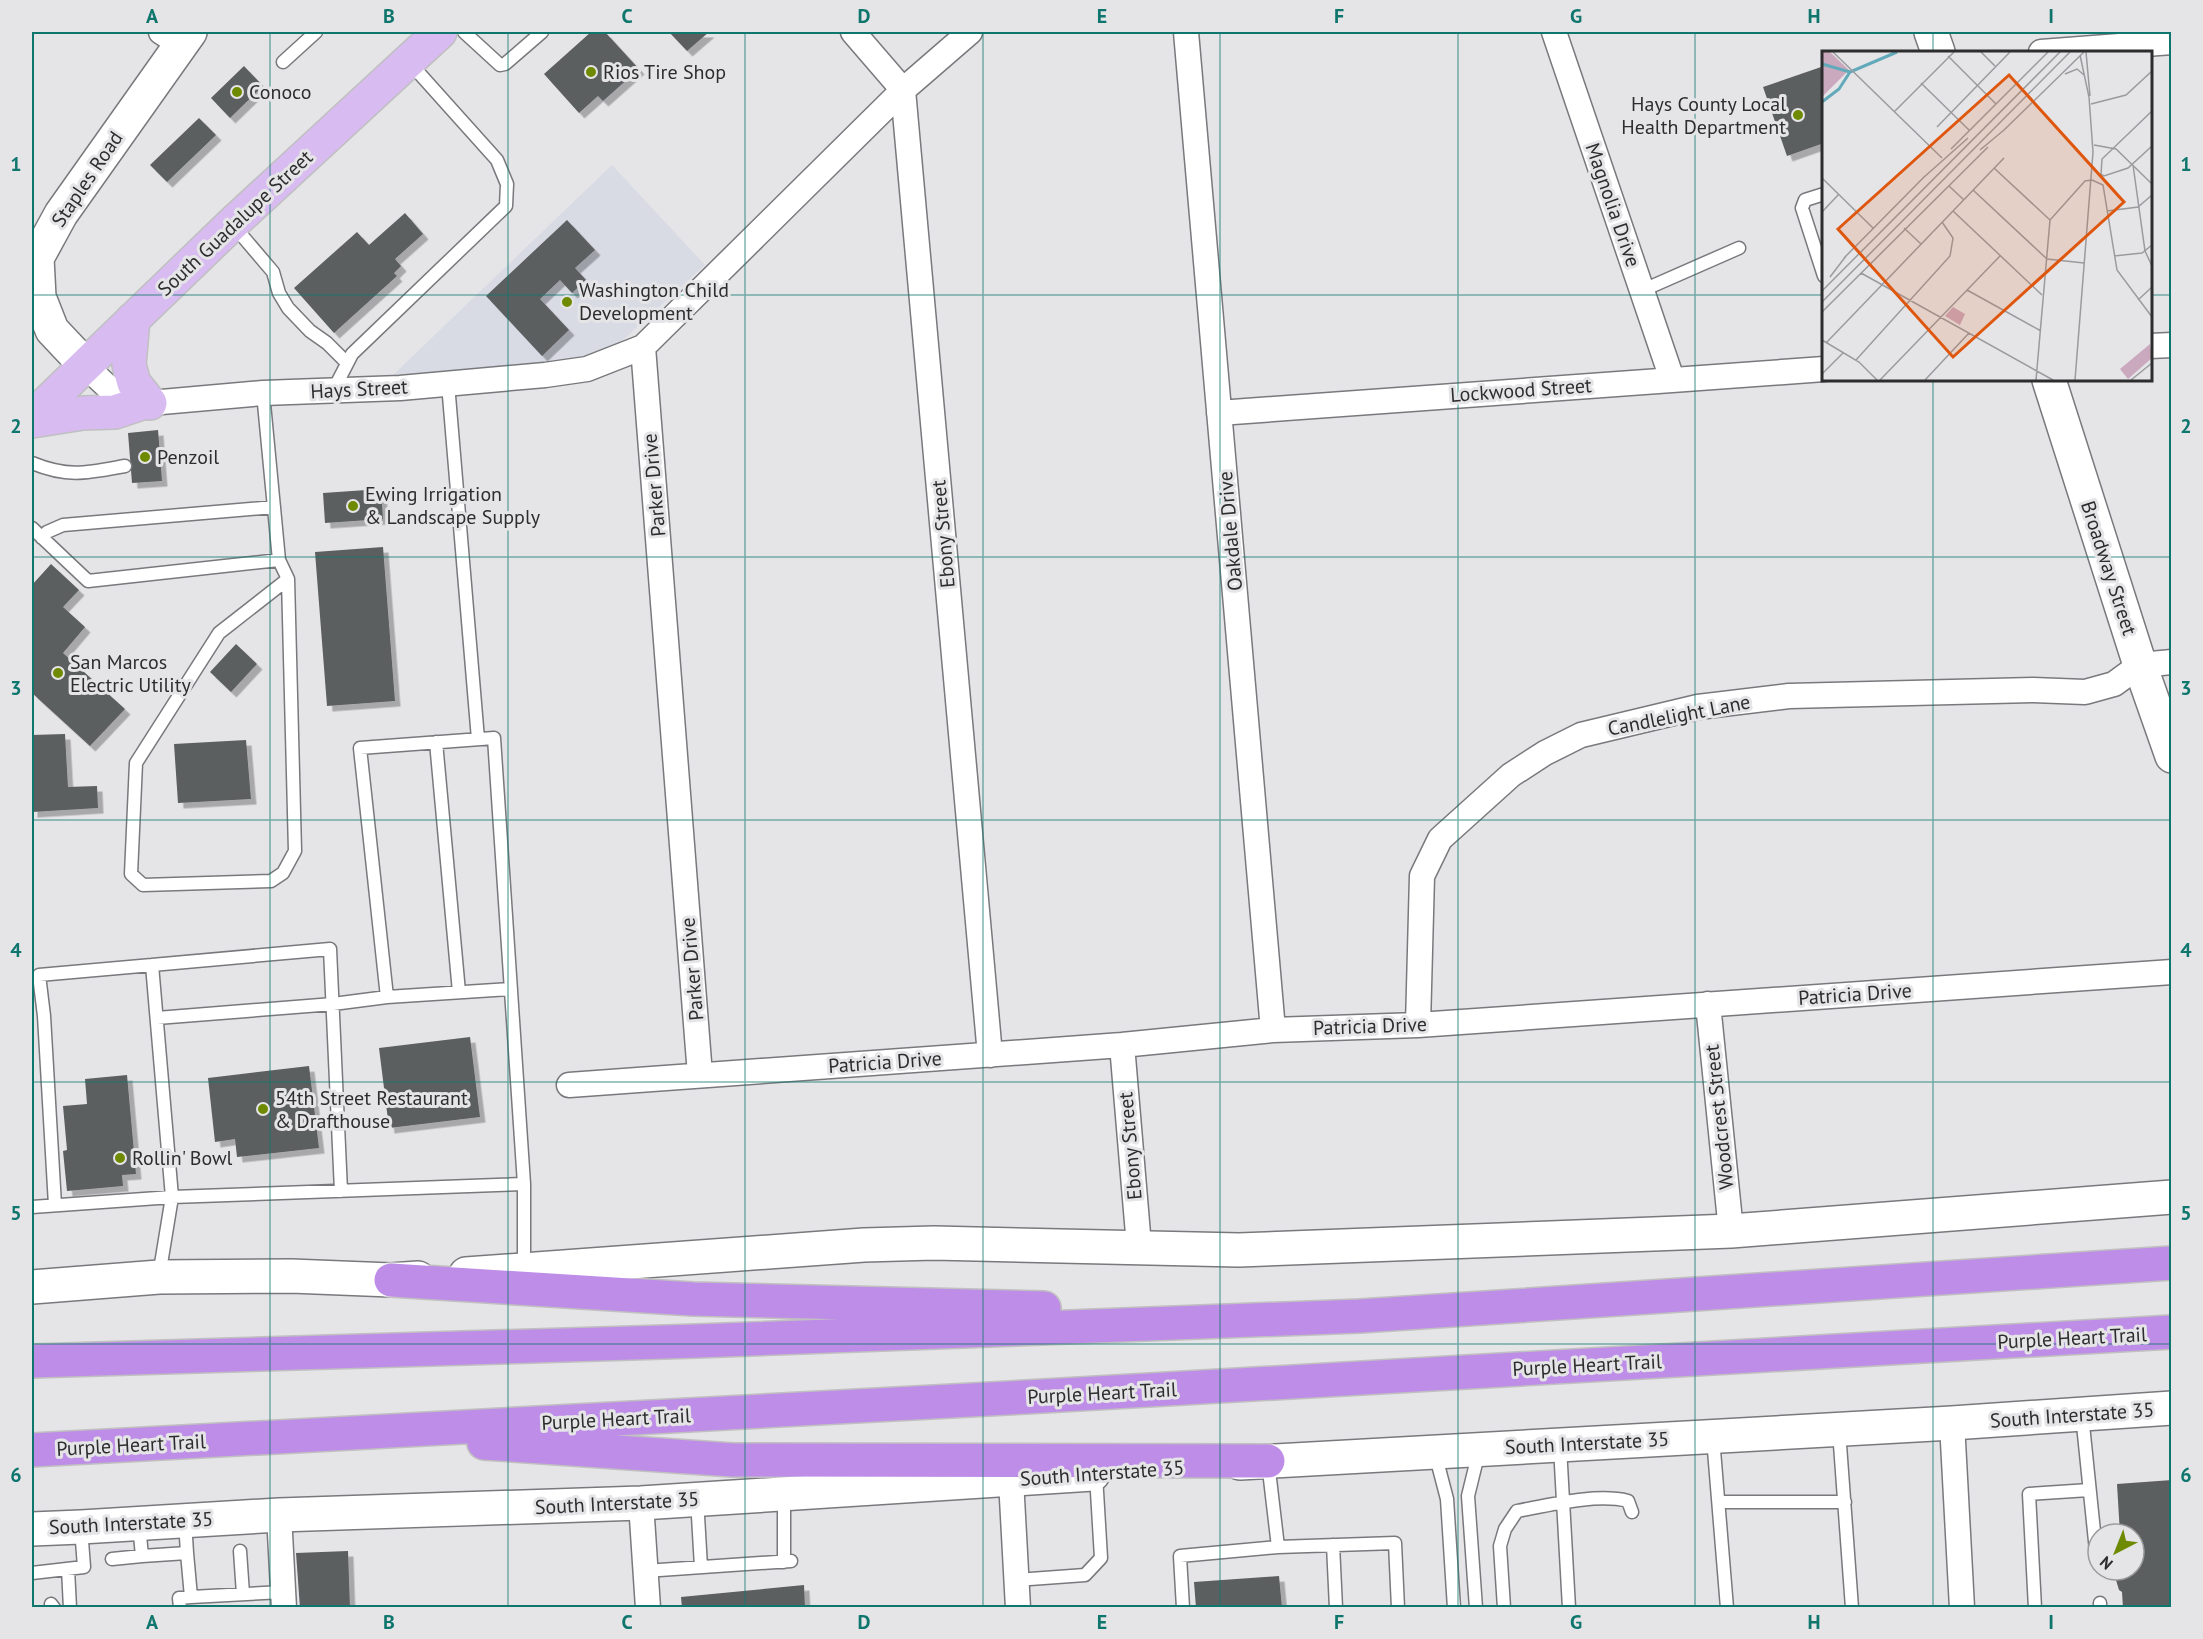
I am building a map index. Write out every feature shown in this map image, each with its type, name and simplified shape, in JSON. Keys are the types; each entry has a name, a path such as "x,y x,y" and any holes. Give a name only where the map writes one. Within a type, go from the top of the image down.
{"highway":[{"path":"32,1361 685,1342 1360,1316 2172,1263"},
{"path":"392,1280 693,1299 1360,1316"},
{"name":"Purple Heart Trail","path":"32,1450 1038,1397 2172,1332"},
{"path":"338,1433 733,1460 1268,1461"}],"main road":[{"path":"1930,32 1938,51"},
{"name":"Staples Road","path":"85,365 52,330 39,297 37,258 61,214 177,36"},
{"name":"South Guadalupe Street","path":"32,419 85,365 424,41"},
{"path":"32,419 115,412 145,403 134,383 129,365 133,319"},
{"name":"Broadway Street","path":"2049,381 2156,663 2172,756"},
{"path":"32,1287 159,1277 291,1276 392,1280 864,1245 934,1243 1239,1250 1731,1231 2172,1197"},
{"name":"South Interstate 35","path":"32,1528 138,1524 186,1537 279,1515 641,1503 1268,1461 1952,1423 2172,1408"}],"street":[{"path":"853,32 903,90"},
{"path":"643,347 903,90 970,32"},
{"name":"Oakdale Drive","path":"1186,32 1273,1030"},
{"name":"Magnolia Drive","path":"1554,32 1672,380"},
{"path":"2054,51 2172,42"},
{"name":"Ebony Street","path":"903,90 990,1055"},
{"path":"2152,346 2172,345"},
{"name":"Hays Street","path":"145,403 263,393 448,384 545,375 587,369 643,347"},
{"name":"Parker Drive","path":"643,347 700,1075"},
{"path":"85,365 126,401 145,403"},
{"name":"Lockwood Street","path":"1219,413 1822,369"},
{"name":"Candlelight Lane","path":"1418,1025 1422,876 1440,839 1511,775 1545,753 1581,735 1698,707 1789,696 2032,690 2085,692 2114,684 2156,663"},
{"name":"Patricia Drive","path":"569,1085 1122,1045 1273,1030 1418,1025 2172,972"},
{"name":"Woodcrest Street","path":"1708,1004 1731,1231"},
{"name":"Ebony Street","path":"1122,1045 1139,1246"},
{"path":"1952,1423 1962,1608"},
{"path":"1011,1480 1018,1608"},
{"path":"641,1503 648,1608"},
{"path":"279,1515 284,1600"}],"lane":[{"path":"283,62 316,32"},
{"path":"464,32 500,65 505,64 542,32"},
{"path":"333,391 352,354 506,206 507,184 497,160 424,41"},
{"path":"1822,195 1805,200 1802,208 1822,270"},
{"path":"232,224 273,272 279,293 288,308 310,331 327,343 347,363"},
{"path":"1641,291 1739,248"},
{"path":"448,384 478,739"},
{"path":"263,393 279,560 288,579 295,851 283,873 271,881 143,885 131,874 136,762 219,633 288,579"},
{"path":"32,463 52,471 77,474 125,466"},
{"path":"42,538 54,528 63,525 274,507"},
{"path":"32,528 88,580 279,560"},
{"path":"387,997 360,748 494,738 524,1184 524,1270"},
{"path":"436,742 459,992"},
{"path":"55,1205 44,1016 39,975 330,949 340,1191"},
{"path":"152,965 172,1197 159,1277"},
{"path":"157,1018 333,1004 387,997 511,989"},
{"path":"32,1207 172,1197 524,1184"},
{"path":"2082,1414 2093,1522"},
{"path":"1839,1429 1852,1608"},
{"path":"1712,1436 1727,1608"},
{"path":"1560,1445 1569,1608"},
{"path":"1476,1608 1468,1496 1479,1449"},
{"path":"1434,1452 1447,1499 1453,1602 1475,1592"},
{"path":"1268,1461 1278,1547"},
{"path":"1016,1580 1086,1575 1101,1558 1096,1474"},
{"path":"2036,1608 2029,1494 2089,1490"},
{"path":"645,1571 788,1562 784,1494"},
{"path":"1504,1608 1500,1546 1505,1529 1518,1511 1563,1503 1616,1498 1628,1501 1632,1512"},
{"path":"697,1499 701,1567"},
{"path":"1719,1502 1845,1502"},
{"path":"138,1524 142,1556"},
{"path":"32,1573 84,1567 81,1527"},
{"path":"112,1559 142,1556 186,1537 190,1597"},
{"path":"1183,1608 1180,1556 1278,1547 1395,1543 1398,1608"},
{"path":"1333,1545 1336,1608"},
{"path":"240,1551 243,1594"},
{"path":"68,1569 70,1608"},
{"path":"180,1608 179,1598 190,1597 243,1594 284,1600"}],"shaded area":[{"name":"Washington Child Development","path":"612,165 705,265 624,339 599,352 558,362 393,375"}],"building":[{"name":"Rios Tire Shop","path":"591,32 605,32 639,69 603,101 598,96 579,113 544,74"},
{"path":"669,32 709,32 687,51"},
{"name":"Conoco","path":"244,66 263,86 230,118 211,98"},
{"name":"Hays County Local Health Department","path":"1822,67 1822,144 1787,156 1763,87"},
{"name":"Conoco","path":"199,118 216,135 167,182 150,165"},
{"path":"405,213 423,234 395,259 401,266 394,273 397,276 334,333 294,288 357,232 369,245"},
{"path":"567,220 595,250 575,268 586,280 572,293 560,280 540,299 569,330 542,356 486,296"},
{"name":"Penzoil","path":"158,430 162,481 132,483 128,433"},
{"name":"Ewing Irrigation & Landscape Supply","path":"381,489 383,519 325,523 323,493"},
{"path":"383,547 395,701 327,706 315,552"},
{"name":"San Marcos Electric Utility","path":"51,564 79,590 63,607 85,627 63,653 125,709 90,746 32,693 32,585"},
{"path":"236,644 257,664 231,692 210,672"},
{"path":"65,734 68,787 97,786 98,808 32,812 32,735"},
{"path":"246,740 251,799 178,803 174,744"},
{"path":"470,1037 480,1117 389,1128 379,1048"},
{"name":"54th Street Restaurant & Drafthouse","path":"309,1066 319,1148 237,1157 235,1139 215,1142 208,1078"},
{"path":"127,1075 136,1174 122,1175 123,1186 67,1191 63,1151 67,1150 63,1106 87,1104 85,1079"},
{"path":"2172,1480 2172,1608 2123,1608 2122,1592 2117,1582 2146,1582 2146,1522 2119,1522 2117,1484"},
{"path":"348,1551 350,1608 300,1608 296,1553"},
{"path":"1279,1576 1282,1608 1196,1608 1194,1582"},
{"path":"804,1585 805,1608 682,1608 681,1597"}],"place":[{"name":"Rios Tire Shop","path":"591,72"},
{"name":"Conoco","path":"237,92"},
{"name":"Hays County Local Health Department","path":"1798,115"},
{"name":"Washington Child Development","path":"567,302"},
{"name":"Penzoil","path":"145,457"},
{"name":"Ewing Irrigation & Landscape Supply","path":"353,506"},
{"name":"San Marcos Electric Utility","path":"58,673"},
{"name":"54th Street Restaurant & Drafthouse","path":"263,1109"},
{"name":"Rollin' Bowl","path":"120,1158"}]}
